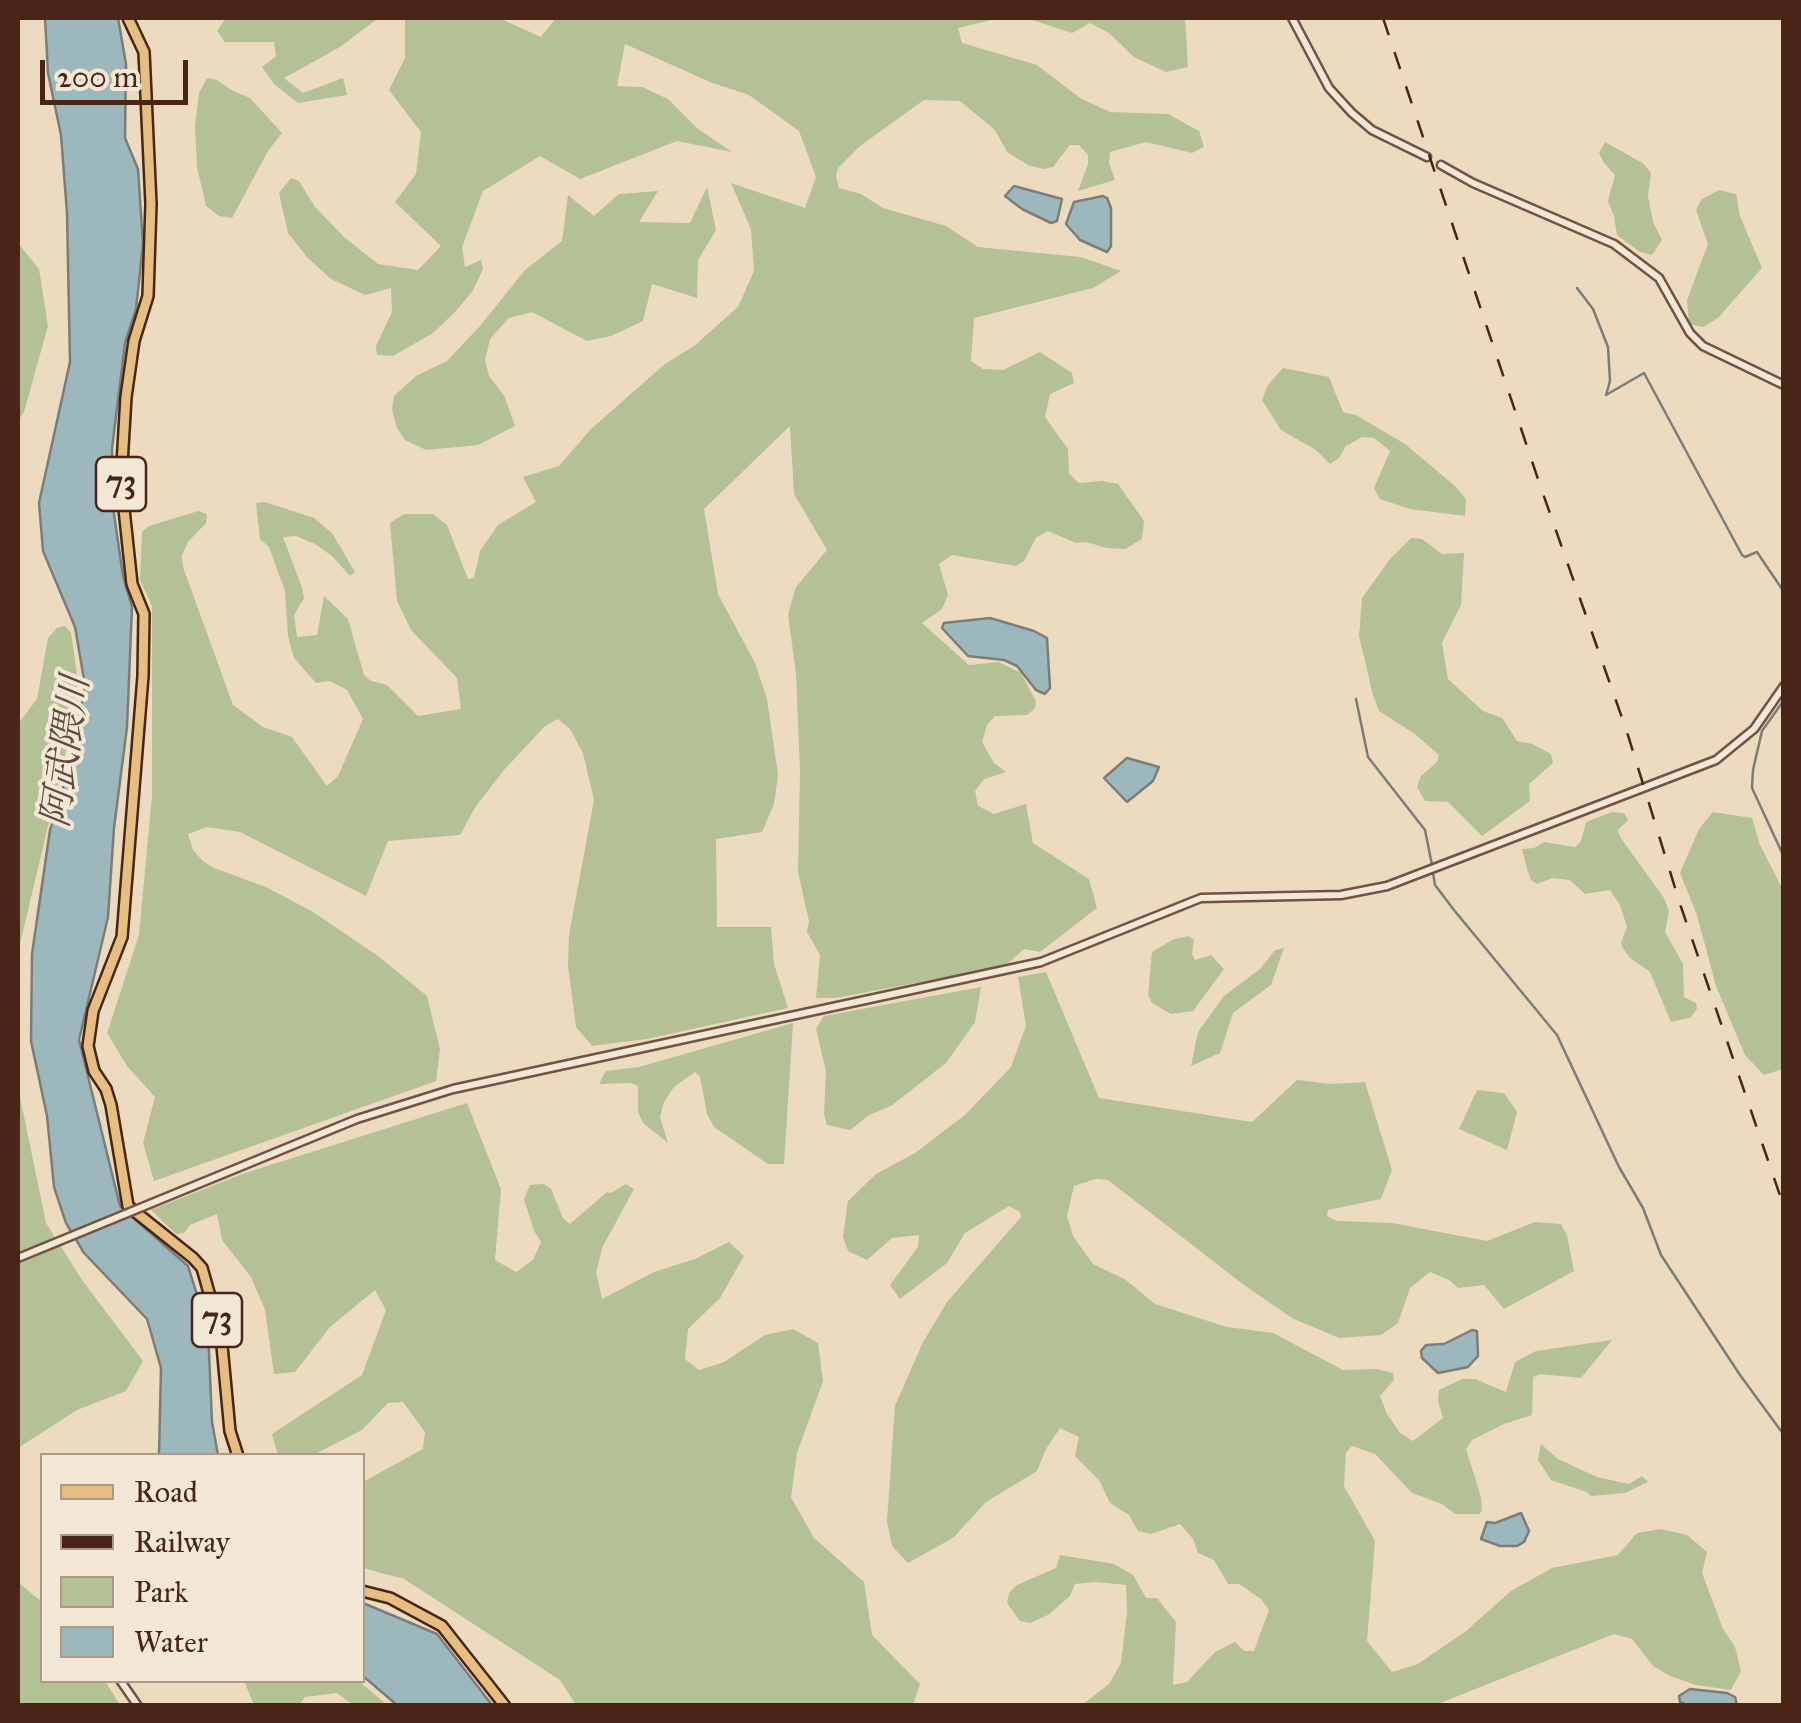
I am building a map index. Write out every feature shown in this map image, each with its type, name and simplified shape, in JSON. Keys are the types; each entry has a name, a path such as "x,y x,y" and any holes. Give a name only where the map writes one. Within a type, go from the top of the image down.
{"main road":[{"name":"73","path":"128,18 144,52 151,243 148,296 134,342 126,398 121,481 132,584 144,614 144,676 122,937 93,1011 88,1046 110,1105 126,1200 138,1216 202,1268 221,1335 230,1431 237,1453"},
{"path":"365,1592 390,1598 442,1626 505,1706"}],"street":[{"path":"1292,18 1329,88 1352,113 1372,130 1427,157"},
{"path":"1441,164 1614,244 1659,278 1690,334 1703,346 1784,385"},
{"path":"18,1258 358,1119 488,1080 667,1045 1041,962 1201,898 1341,895 1387,886 1716,760 1754,729 1784,686"},
{"path":"122,1683 138,1706"}],"green space":[{"path":"226,18 377,19 340,47 284,78 303,93 343,78 347,95 298,103 274,84 262,67 276,56 274,42 225,42 217,31"},
{"path":"405,18 499,18 541,37 556,18 999,18 958,28 962,43 1037,65 1080,98 1110,112 1168,114 1199,131 1204,147 1192,153 1146,142 1110,152 1115,180 1078,191 1088,164 1088,155 1079,145 1070,145 1053,167 1028,165 1007,152 995,130 960,101 924,100 860,146 838,168 836,176 839,188 861,194 883,208 946,226 978,247 1081,257 1121,271 1093,288 974,318 971,361 983,369 1003,370 1040,352 1072,373 1074,383 1050,394 1045,417 1068,449 1069,474 1079,483 1118,484 1144,521 1142,539 1125,549 1107,548 1076,543 1048,531 1036,538 1024,561 1016,566 952,555 939,564 948,595 942,609 922,623 969,665 999,662 1021,673 1036,701 1035,708 1027,715 995,716 987,725 982,742 994,763 1006,772 984,779 975,791 978,806 994,814 1026,804 1033,843 1089,879 1097,908 1040,952 1024,949 1005,966 836,998 816,998 820,955 807,932 809,921 798,872 800,771 796,674 788,614 796,587 827,550 794,494 790,426 704,509 718,594 755,663 767,699 778,775 774,804 762,832 716,839 717,927 771,927 774,964 788,1008 647,1039 592,1046 576,1027 568,965 569,935 594,800 583,753 570,729 558,719 545,726 504,770 476,806 460,835 388,841 366,896 240,832 207,827 188,834 193,850 203,861 313,912 378,956 427,996 440,1049 436,1081 154,1181 143,1143 155,1097 127,1066 107,1033 139,935 152,796 152,606 140,580 142,532 149,526 198,511 207,514 206,523 182,555 183,567 233,705 263,727 292,737 327,786 338,776 363,719 347,690 330,681 316,683 294,658 288,636 285,591 269,547 260,539 256,503 265,502 314,518 332,533 355,572 350,576 315,544 296,536 283,537 304,598 294,615 297,637 317,635 324,596 348,619 364,675 371,681 387,685 418,716 461,709 457,678 411,630 397,601 390,523 404,514 433,514 447,525 468,579 474,578 480,551 498,525 536,502 523,477 559,466 591,429 738,307 754,271 751,229 731,183 805,208 816,177 799,131 749,95 625,44 617,86 642,87 668,99 698,129 732,152 677,141 580,179 540,156 483,191 462,247 465,267 481,260 483,269 472,292 433,333 393,356 377,355 376,346 392,312 391,288 365,295 331,279 288,233 279,193 291,178 299,181 315,207 378,264 418,270 441,246 395,202 416,174 421,132 389,90 405,58"},
{"path":"1026,18 1185,18 1188,67 1166,72 1134,57 1109,33 1090,23 1072,33"},
{"path":"207,78 250,98 282,133 232,218 219,216 206,206 197,167 195,127 199,93"},
{"path":"1605,142 1644,164 1651,173 1648,196 1653,222 1662,240 1652,255 1640,252 1617,235 1608,201 1615,175 1599,153"},
{"path":"707,187 716,230 698,260 697,298 652,284 643,321 611,336 587,341 532,312 509,318 490,339 485,360 515,426 478,445 426,450 405,440 392,409 394,396 416,376 447,361 525,270 562,241 568,195 594,216 619,194 658,191 639,222 690,223"},
{"path":"1719,190 1736,194 1740,216 1762,268 1718,318 1703,327 1689,324 1687,300 1708,244 1696,210 1702,199"},
{"path":"18,243 39,269 48,326 24,412 18,421"},
{"path":"1283,368 1329,377 1343,412 1356,415 1405,444 1455,486 1466,499 1465,516 1410,509 1380,499 1374,488 1390,451 1374,438 1362,437 1346,446 1330,464 1316,450 1281,430 1262,400 1268,385"},
{"path":"1411,538 1422,539 1442,554 1464,553 1461,605 1442,643 1448,679 1483,711 1502,718 1517,741 1551,754 1553,763 1529,784 1530,801 1482,836 1448,802 1425,801 1417,787 1439,755 1379,711 1373,695 1359,636 1362,598"},
{"path":"65,626 71,633 78,682 71,730 18,952 18,724 37,699 48,638"},
{"path":"1612,812 1624,813 1628,820 1618,830 1620,837 1664,898 1669,911 1665,932 1683,964 1684,997 1696,1003 1697,1009 1690,1018 1671,1022 1650,972 1623,948 1627,927 1610,890 1585,894 1570,880 1552,878 1537,884 1531,880 1522,849 1544,842 1575,847 1581,841 1586,822"},
{"path":"1713,812 1752,818 1760,845 1783,890 1783,1069 1764,1075 1745,1055 1716,986 1697,915 1680,873 1699,829"},
{"path":"1189,936 1194,940 1195,960 1211,955 1224,969 1193,1011 1171,1014 1152,1003 1148,995 1152,952 1174,939"},
{"path":"1284,948 1271,985 1233,1013 1220,1053 1191,1066 1198,1032 1224,996 1260,969 1275,950"},
{"path":"1046,972 1099,1098 1252,1122 1297,1080 1365,1082 1392,1170 1381,1199 1328,1210 1327,1216 1337,1221 1392,1223 1487,1241 1535,1222 1561,1224 1567,1235 1574,1271 1504,1309 1484,1285 1458,1288 1430,1272 1410,1288 1398,1323 1381,1335 1339,1338 1292,1318 1108,1180 1095,1179 1074,1186 1067,1216 1073,1236 1093,1264 1126,1280 1155,1304 1227,1327 1273,1333 1343,1370 1377,1369 1393,1373 1394,1380 1380,1396 1400,1433 1413,1441 1443,1418 1439,1390 1462,1379 1475,1379 1506,1392 1515,1362 1536,1351 1612,1340 1581,1378 1540,1374 1533,1377 1532,1415 1472,1440 1466,1449 1481,1497 1479,1514 1455,1514 1442,1504 1412,1493 1375,1454 1352,1446 1346,1453 1344,1486 1375,1541 1367,1641 1392,1672 1418,1664 1466,1631 1511,1591 1552,1568 1618,1555 1637,1533 1661,1529 1687,1535 1707,1552 1702,1573 1723,1629 1735,1647 1741,1671 1731,1690 1670,1676 1653,1666 1632,1639 1614,1634 1435,1705 1082,1705 1109,1684 1121,1663 1126,1585 1075,1584 1070,1596 1048,1615 1030,1623 1020,1621 1007,1603 1009,1593 1017,1585 1056,1568 1060,1555 1114,1564 1133,1575 1146,1598 1157,1598 1176,1622 1173,1685 1187,1682 1215,1652 1235,1642 1244,1651 1254,1651 1269,1610 1261,1599 1239,1584 1228,1584 1214,1560 1198,1553 1193,1539 1180,1524 1151,1534 1138,1531 1129,1515 1110,1503 1099,1480 1075,1456 1079,1437 1060,1428 1037,1471 986,1502 953,1538 908,1563 892,1546 887,1521 895,1406 922,1344 947,1302 1021,1217 1020,1212 1009,1206 965,1233 947,1263 900,1299 890,1285 918,1247 919,1235 892,1238 867,1260 848,1251 843,1237 848,1201 876,1174 915,1153 965,1115 1011,1067 1026,1026 1018,977"},
{"path":"981,987 975,1022 946,1063 891,1106 869,1115 850,1130 827,1125 826,1071 816,1029 824,1016"},
{"path":"793,1023 784,1164 768,1164 714,1127 707,1114 700,1077 695,1072 674,1087 664,1102 660,1117 668,1143 643,1123 638,1112 638,1086 599,1084 606,1071 639,1067"},
{"path":"18,1087 46,1223 82,1280 143,1361 126,1391 77,1410 18,1448"},
{"path":"1477,1090 1504,1093 1517,1112 1507,1150 1459,1129"},
{"path":"467,1103 501,1189 495,1260 516,1272 533,1260 541,1242 524,1199 530,1185 544,1184 551,1189 563,1218 570,1224 607,1192 626,1184 634,1189 603,1246 596,1272 602,1299 654,1272 695,1259 729,1242 744,1256 720,1298 688,1329 685,1359 699,1370 724,1362 765,1335 793,1329 818,1343 823,1381 797,1453 791,1497 814,1538 864,1582 872,1635 920,1684 913,1705 576,1705 560,1680 404,1579 365,1569 365,1481 423,1449 425,1432 403,1402 388,1403 362,1430 317,1453 277,1453 272,1434 362,1375 386,1310 375,1290 330,1327 295,1372 274,1374 265,1310 251,1277 222,1240 217,1214 176,1234 151,1210 245,1173"},
{"path":"1541,1444 1558,1459 1597,1477 1629,1484 1642,1476 1648,1482 1625,1493 1591,1496 1551,1480 1538,1460"},
{"path":"18,1582 40,1600 40,1683 106,1683 120,1705 18,1705"},
{"path":"245,1683 361,1683 387,1705 353,1705 337,1693 305,1697 299,1705 254,1705"}],"water":[{"path":"45,18 118,18 126,64 125,138 138,169 143,244 112,449 113,507 123,576 132,607 127,727 108,917 79,1040 120,1206 188,1266 208,1330 212,1422 218,1453 159,1453 161,1368 147,1319 84,1253 66,1223 54,1187 47,1116 31,1041 32,954 50,830 74,752 85,685 75,627 43,551 39,503 70,362 67,213 61,135 48,73"},
{"path":"1014,186 1062,199 1057,221 1051,223 1005,196"},
{"path":"1103,196 1111,208 1111,246 1107,252 1080,240 1066,224 1074,202"},
{"path":"990,618 1047,638 1050,688 1045,694 1036,690 1017,666 1004,660 968,656 942,628 944,623"},
{"path":"1127,758 1159,767 1153,781 1127,802 1104,778"},
{"path":"1477,1331 1478,1356 1468,1367 1438,1373 1422,1358 1421,1351 1426,1345 1444,1344"},
{"path":"1521,1513 1529,1531 1524,1542 1500,1546 1481,1539 1487,1522 1495,1523"},
{"path":"365,1604 437,1634 492,1705 397,1705 365,1678"},
{"path":"1690,1689 1727,1693 1735,1697 1737,1705 1680,1702 1679,1696"}],"waterway":[{"path":"1577,288 1593,309 1608,347 1610,381 1606,395 1644,373 1742,555 1757,552 1784,592"},
{"path":"1356,699 1368,757 1425,830 1432,865"},
{"path":"1784,700 1762,731 1752,788 1784,857"},
{"path":"1433,873 1435,885 1454,910 1557,1035 1619,1167 1643,1208 1661,1255 1784,1435"}],"railway":[{"path":"1383,18 1627,732 1680,904 1784,1207"}],"water label":[{"name":"阿武隈川","path":"68,752"}]}
